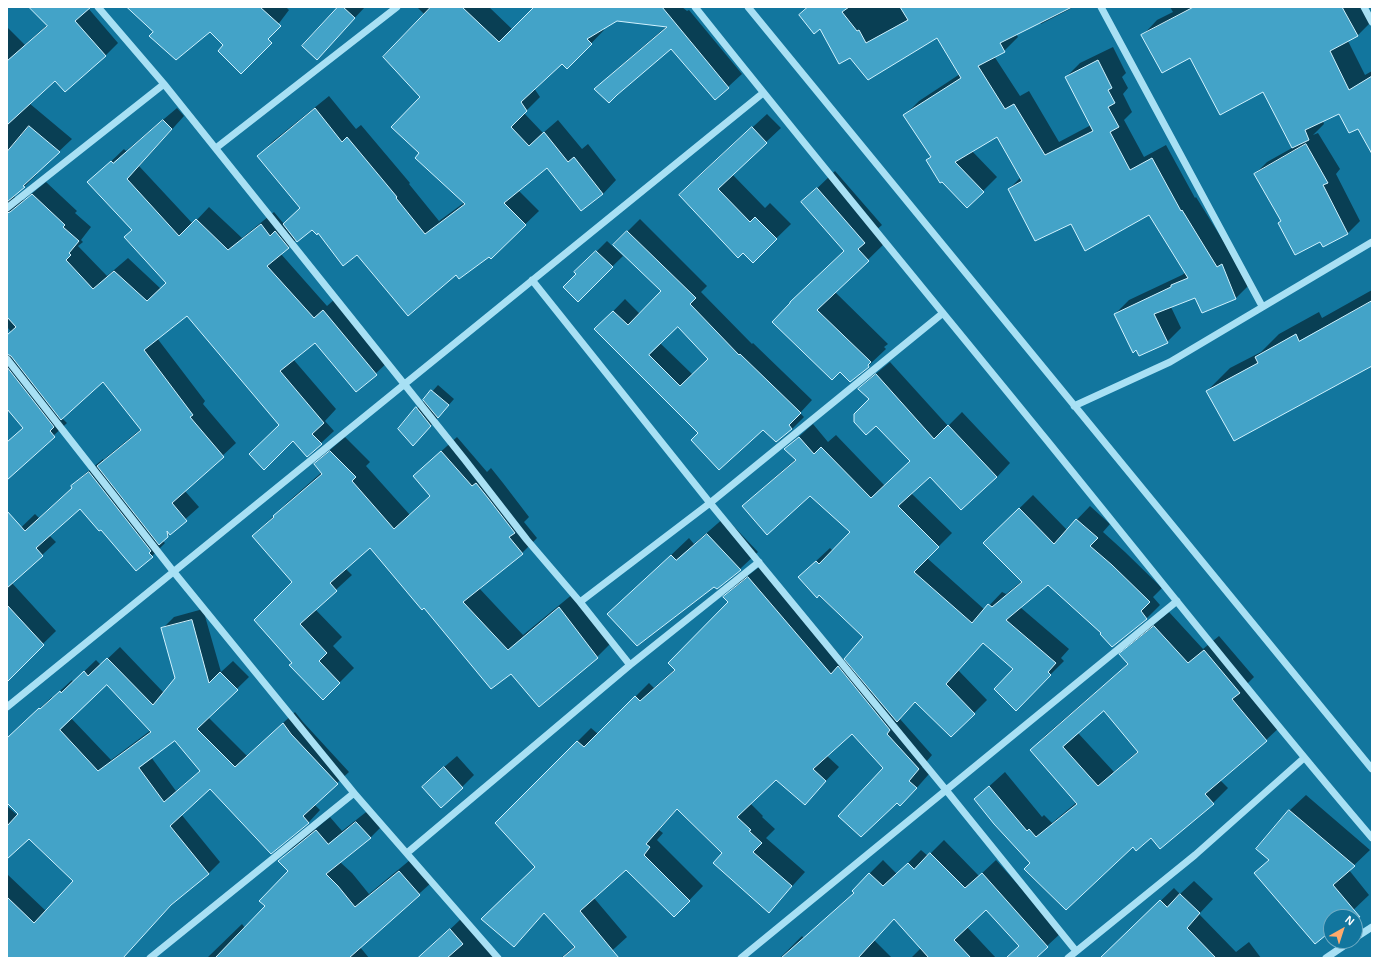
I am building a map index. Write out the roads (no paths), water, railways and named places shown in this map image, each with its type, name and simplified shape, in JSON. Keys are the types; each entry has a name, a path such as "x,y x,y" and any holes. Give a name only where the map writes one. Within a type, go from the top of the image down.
{"street":[{"path":"98,7 216,148 527,540 580,602 630,665"},
{"path":"216,148 397,7"},
{"path":"695,7 763,93 1304,758 1372,838"},
{"path":"748,7 1372,769"},
{"path":"1101,7 1262,306"},
{"path":"1364,7 1372,22"},
{"path":"7,208 164,84"},
{"path":"7,707 173,570 763,93"},
{"path":"1074,406 1170,362 1372,242"},
{"path":"532,280 710,503 1076,951"},
{"path":"580,602 710,503 942,313"},
{"path":"7,359 173,570 354,793 498,958"},
{"path":"407,853 630,665 759,562"},
{"path":"741,958 1041,710 1177,601"},
{"path":"1068,958 1195,855 1304,758"},
{"path":"150,958 354,793"},
{"path":"1363,933 1372,927"},
{"path":"1326,958 1339,949"}]}
